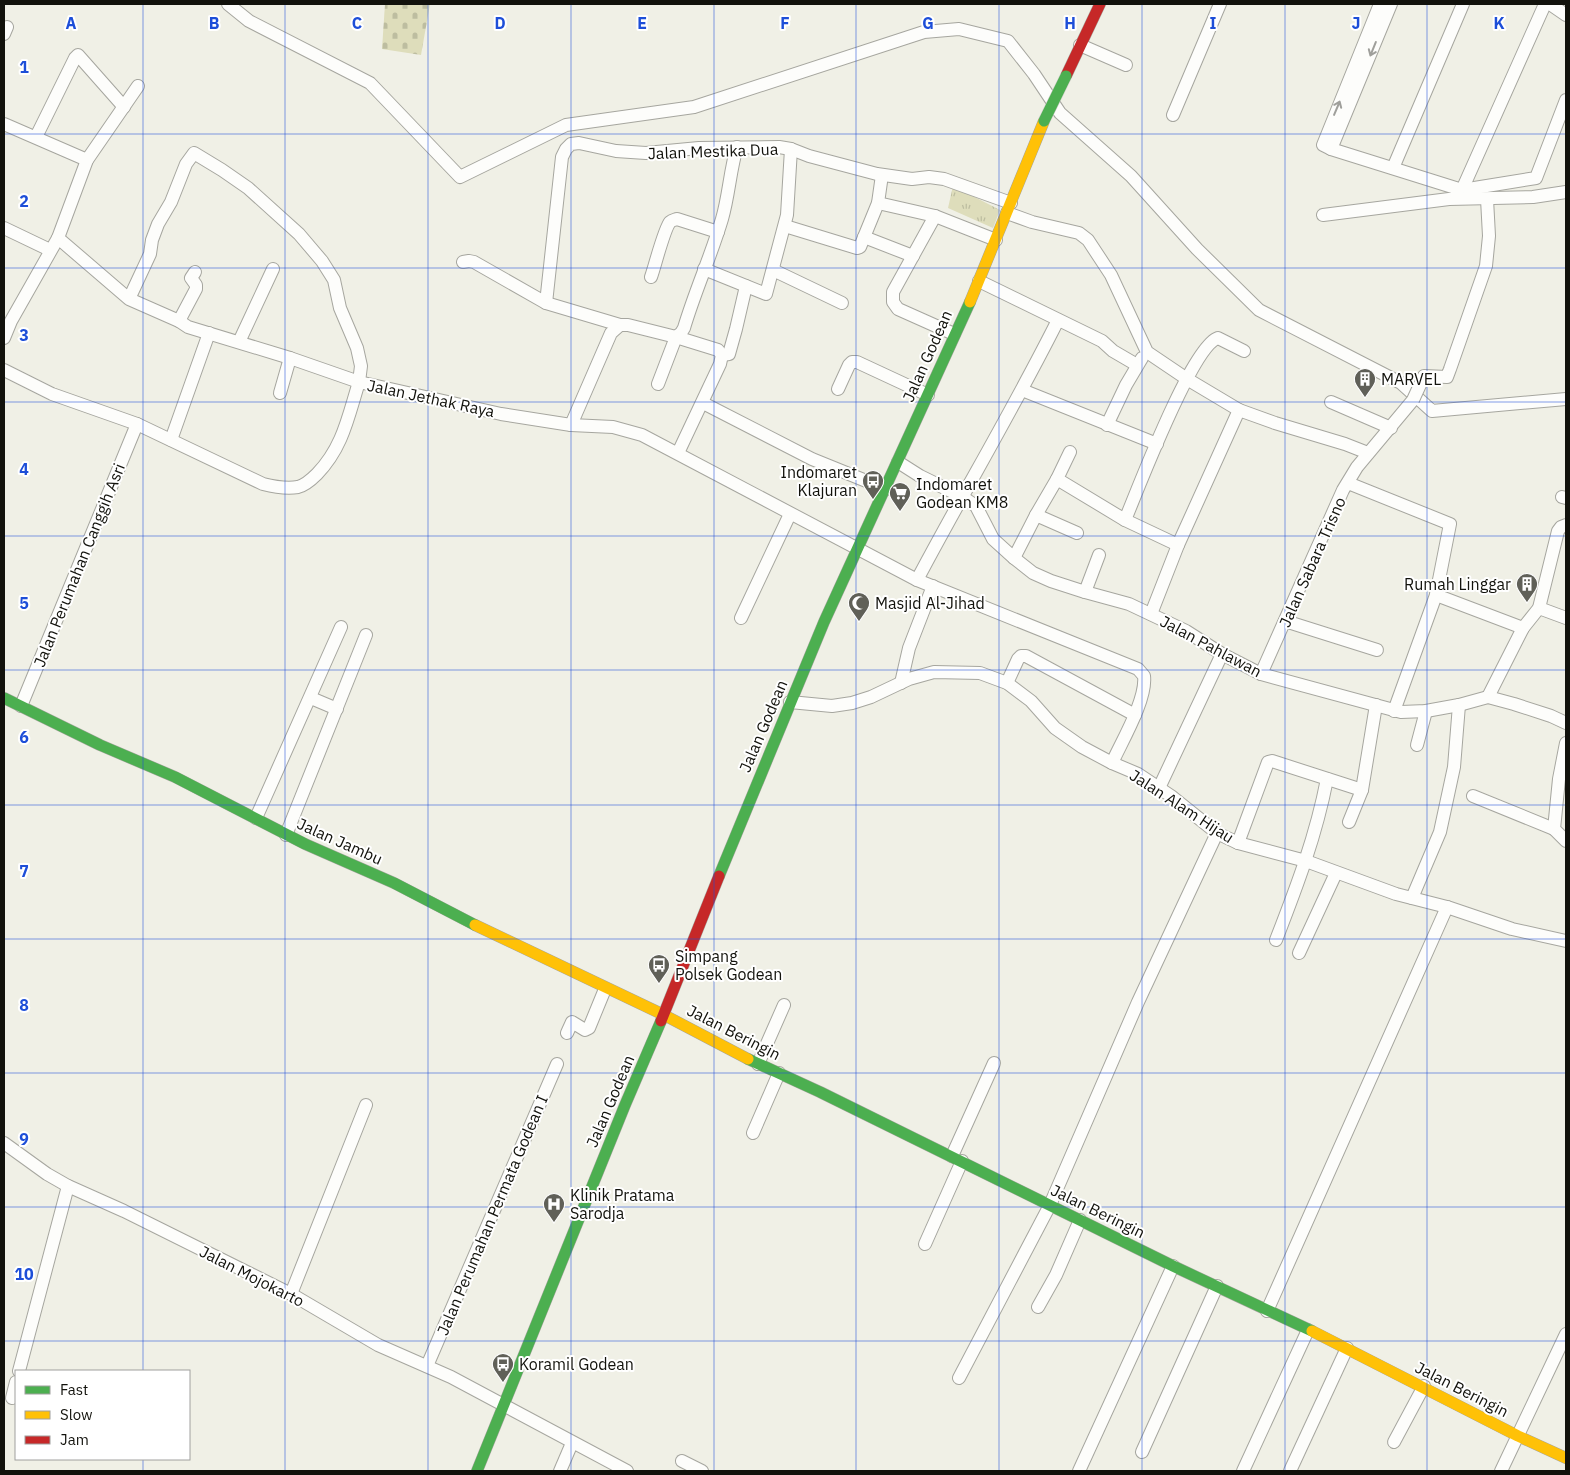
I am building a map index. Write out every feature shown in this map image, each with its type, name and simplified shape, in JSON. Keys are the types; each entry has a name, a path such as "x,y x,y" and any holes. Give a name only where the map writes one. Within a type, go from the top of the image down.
{"street":[{"path":"228,4 249,22 370,84 460,177 566,125 694,107 924,32 959,29 1008,40 1060,113 1131,176 1198,249 1259,310 1401,383 1432,411 1566,398"},
{"name":"Jalan Godean","path":"477,1471 790,702 857,548 886,489 979,281 1044,121 1100,4"},
{"path":"1173,114 1220,4"},
{"path":"1380,4 1323,145 1462,190 1536,178 1566,100"},
{"path":"1331,149 1391,4"},
{"path":"1393,168 1463,4"},
{"path":"1462,190 1545,4"},
{"path":"1550,4 1566,15"},
{"path":"1080,45 1126,65"},
{"path":"36,137 78,55 124,107"},
{"path":"4,338 10,321 58,238 87,160 138,86"},
{"path":"4,124 87,160"},
{"name":"Jalan Mestika Dua","path":"546,303 561,165 566,149 571,144 579,143 616,151 646,154 699,148 779,147 860,170 912,179 944,179 1009,208 1032,222 1079,233 1088,240 1112,275 1143,357"},
{"path":"658,384 676,337 684,328 723,217 737,147"},
{"path":"704,270 766,294 785,226 791,149"},
{"path":"58,238 129,299 179,321 188,327 290,358 359,382 361,366 357,348 340,308 334,280 322,261 299,234 248,188 194,152 186,164 171,202 158,224 152,240 150,254 129,299"},
{"path":"785,226 857,248 860,247 878,203 882,174"},
{"path":"1323,215 1449,199 1533,197 1566,192"},
{"name":"Jalan Sabara Trisno","path":"1262,674 1348,483 1368,453 1413,400 1424,376 1447,377 1486,266 1489,236 1487,199"},
{"path":"878,203 935,216 996,240"},
{"path":"935,216 892,297 894,306 898,309 954,334"},
{"path":"651,277 670,222 677,219 718,232"},
{"path":"4,228 50,250"},
{"path":"864,236 913,256"},
{"path":"463,262 474,262 546,303 620,325 628,325 676,337 718,350 722,354 728,354 746,286"},
{"path":"239,342 273,269"},
{"path":"773,270 842,303"},
{"path":"179,321 196,289 192,278 194,272"},
{"path":"979,281 1102,341 1113,351 1143,357 1185,384 1239,410 1368,453"},
{"path":"917,580 961,496 1022,390 1058,320"},
{"path":"571,425 611,333 620,325"},
{"path":"171,440 209,333"},
{"path":"1125,520 1157,444 1198,360 1214,339 1218,338 1244,351"},
{"path":"678,453 703,403 720,364 722,354"},
{"path":"1107,425 1143,357"},
{"path":"280,393 290,358"},
{"path":"838,389 849,365 852,362 858,362 928,395"},
{"name":"Jalan Jethak Raya","path":"4,370 52,394 137,424 263,484 280,488 300,486 311,480 326,464 339,445 359,382 502,414 571,425 613,427 642,435 917,580 1138,669 1143,672 1145,680 1135,715"},
{"path":"1022,390 1157,444"},
{"path":"1331,402 1391,428"},
{"path":"703,403 812,459 886,489"},
{"path":"1151,614 1178,545 1239,410"},
{"name":"Jalan Perumahan Canggih Asri","path":"21,706 137,424"},
{"path":"1014,558 1070,452"},
{"name":"Jalan Pahlawan","path":"898,462 976,506 993,539 1033,573 1085,592 1114,599 1151,614 1186,631 1222,654 1262,674 1401,712 1426,711 1488,697"},
{"path":"1057,479 1125,520 1178,545"},
{"path":"1348,483 1450,524 1436,595 1394,711"},
{"path":"741,618 790,514"},
{"path":"1036,515 1078,533"},
{"path":"1566,525 1558,531 1539,608 1523,628 1488,697 1551,716 1566,723"},
{"path":"1085,592 1099,555"},
{"path":"901,684 909,648 933,586"},
{"path":"1436,595 1523,628"},
{"path":"1539,608 1566,618"},
{"path":"1285,622 1377,650"},
{"path":"256,818 341,627"},
{"path":"286,835 366,635"},
{"path":"1159,788 1222,654"},
{"path":"1007,683 1018,659 1021,656 1026,656 1135,715 1112,763"},
{"name":"Jalan Alam Hijau","path":"790,702 832,706 852,703 871,698 909,679 934,672 980,673 1007,683 1031,701 1055,728 1082,747 1138,774 1217,833 1238,843 1306,861 1396,894 1447,907 1512,929 1566,941"},
{"name":"Jalan Jambu","path":"4,698 100,745 175,777 286,835 394,883 502,940 664,1015"},
{"path":"311,698 337,709"},
{"path":"1349,822 1362,790 1376,705"},
{"path":"1412,898 1440,832 1454,767 1459,705"},
{"path":"1417,745 1426,711"},
{"path":"1554,829 1563,780 1566,743"},
{"path":"1238,843 1268,762 1272,761 1362,790"},
{"path":"1276,940 1306,861 1320,814 1327,779"},
{"path":"1473,796 1554,829 1566,841"},
{"path":"959,1378 1050,1205 1138,1002 1217,833"},
{"path":"1299,953 1336,873"},
{"path":"1266,1311 1447,907"},
{"path":"567,1033 572,1022 588,1030 606,989"},
{"path":"758,1064 784,1005"},
{"name":"Jalan Beringin","path":"664,1015 758,1064 957,1158 1266,1311 1348,1348 1518,1436 1566,1458"},
{"path":"925,1244 994,1063"},
{"name":"Jalan Perumahan Permata Godean I","path":"427,1366 557,1064"},
{"path":"753,1133 779,1073"},
{"path":"290,1294 366,1105"},
{"name":"Jalan Mojokarto","path":"4,1144 68,1186 124,1211 290,1294 378,1345 427,1366 627,1471"},
{"path":"19,1370 68,1186"},
{"path":"1038,1307 1056,1274 1080,1220"},
{"path":"1079,1471 1173,1266"},
{"path":"1142,1452 1217,1286"},
{"path":"1243,1471 1308,1330"},
{"path":"1501,1471 1566,1334"},
{"path":"1290,1471 1348,1348"},
{"path":"12,1398 15,1386"},
{"path":"1394,1442 1424,1386"},
{"path":"560,1471 572,1443"},
{"path":"682,1461 702,1471"}],"green space":[{"path":"385,4 430,4 421,55 382,49"},
{"path":"953,186 1000,210 993,228 948,208"}],"traffic: fast":[{"path":"1044,121 1066,76"},
{"path":"719,876 824,622 970,302"},
{"path":"4,698 100,745 175,777 305,844 394,883 475,925"},
{"path":"477,1471 625,1105 661,1021"},
{"path":"748,1059 820,1092 1173,1266 1312,1331"}],"traffic: slow":[{"path":"970,302 1044,121"},
{"path":"475,925 664,1015 748,1059"},
{"path":"1312,1331 1518,1436 1566,1458"}],"traffic: jam":[{"path":"1066,76 1100,4"},
{"path":"661,1021 719,876"}],"place":[{"name":"MARVEL","path":"1365,398"},
{"name":"Indomaret Klajuran","path":"873,500"},
{"name":"Indomaret Godean KM8","path":"900,512"},
{"name":"Rumah Linggar","path":"1527,603"},
{"name":"Masjid Al-Jihad","path":"859,622"},
{"name":"Simpang Polsek Godean","path":"659,984"},
{"name":"Klinik Pratama Sarodja","path":"554,1223"},
{"name":"Koramil Godean","path":"503,1383"}]}
